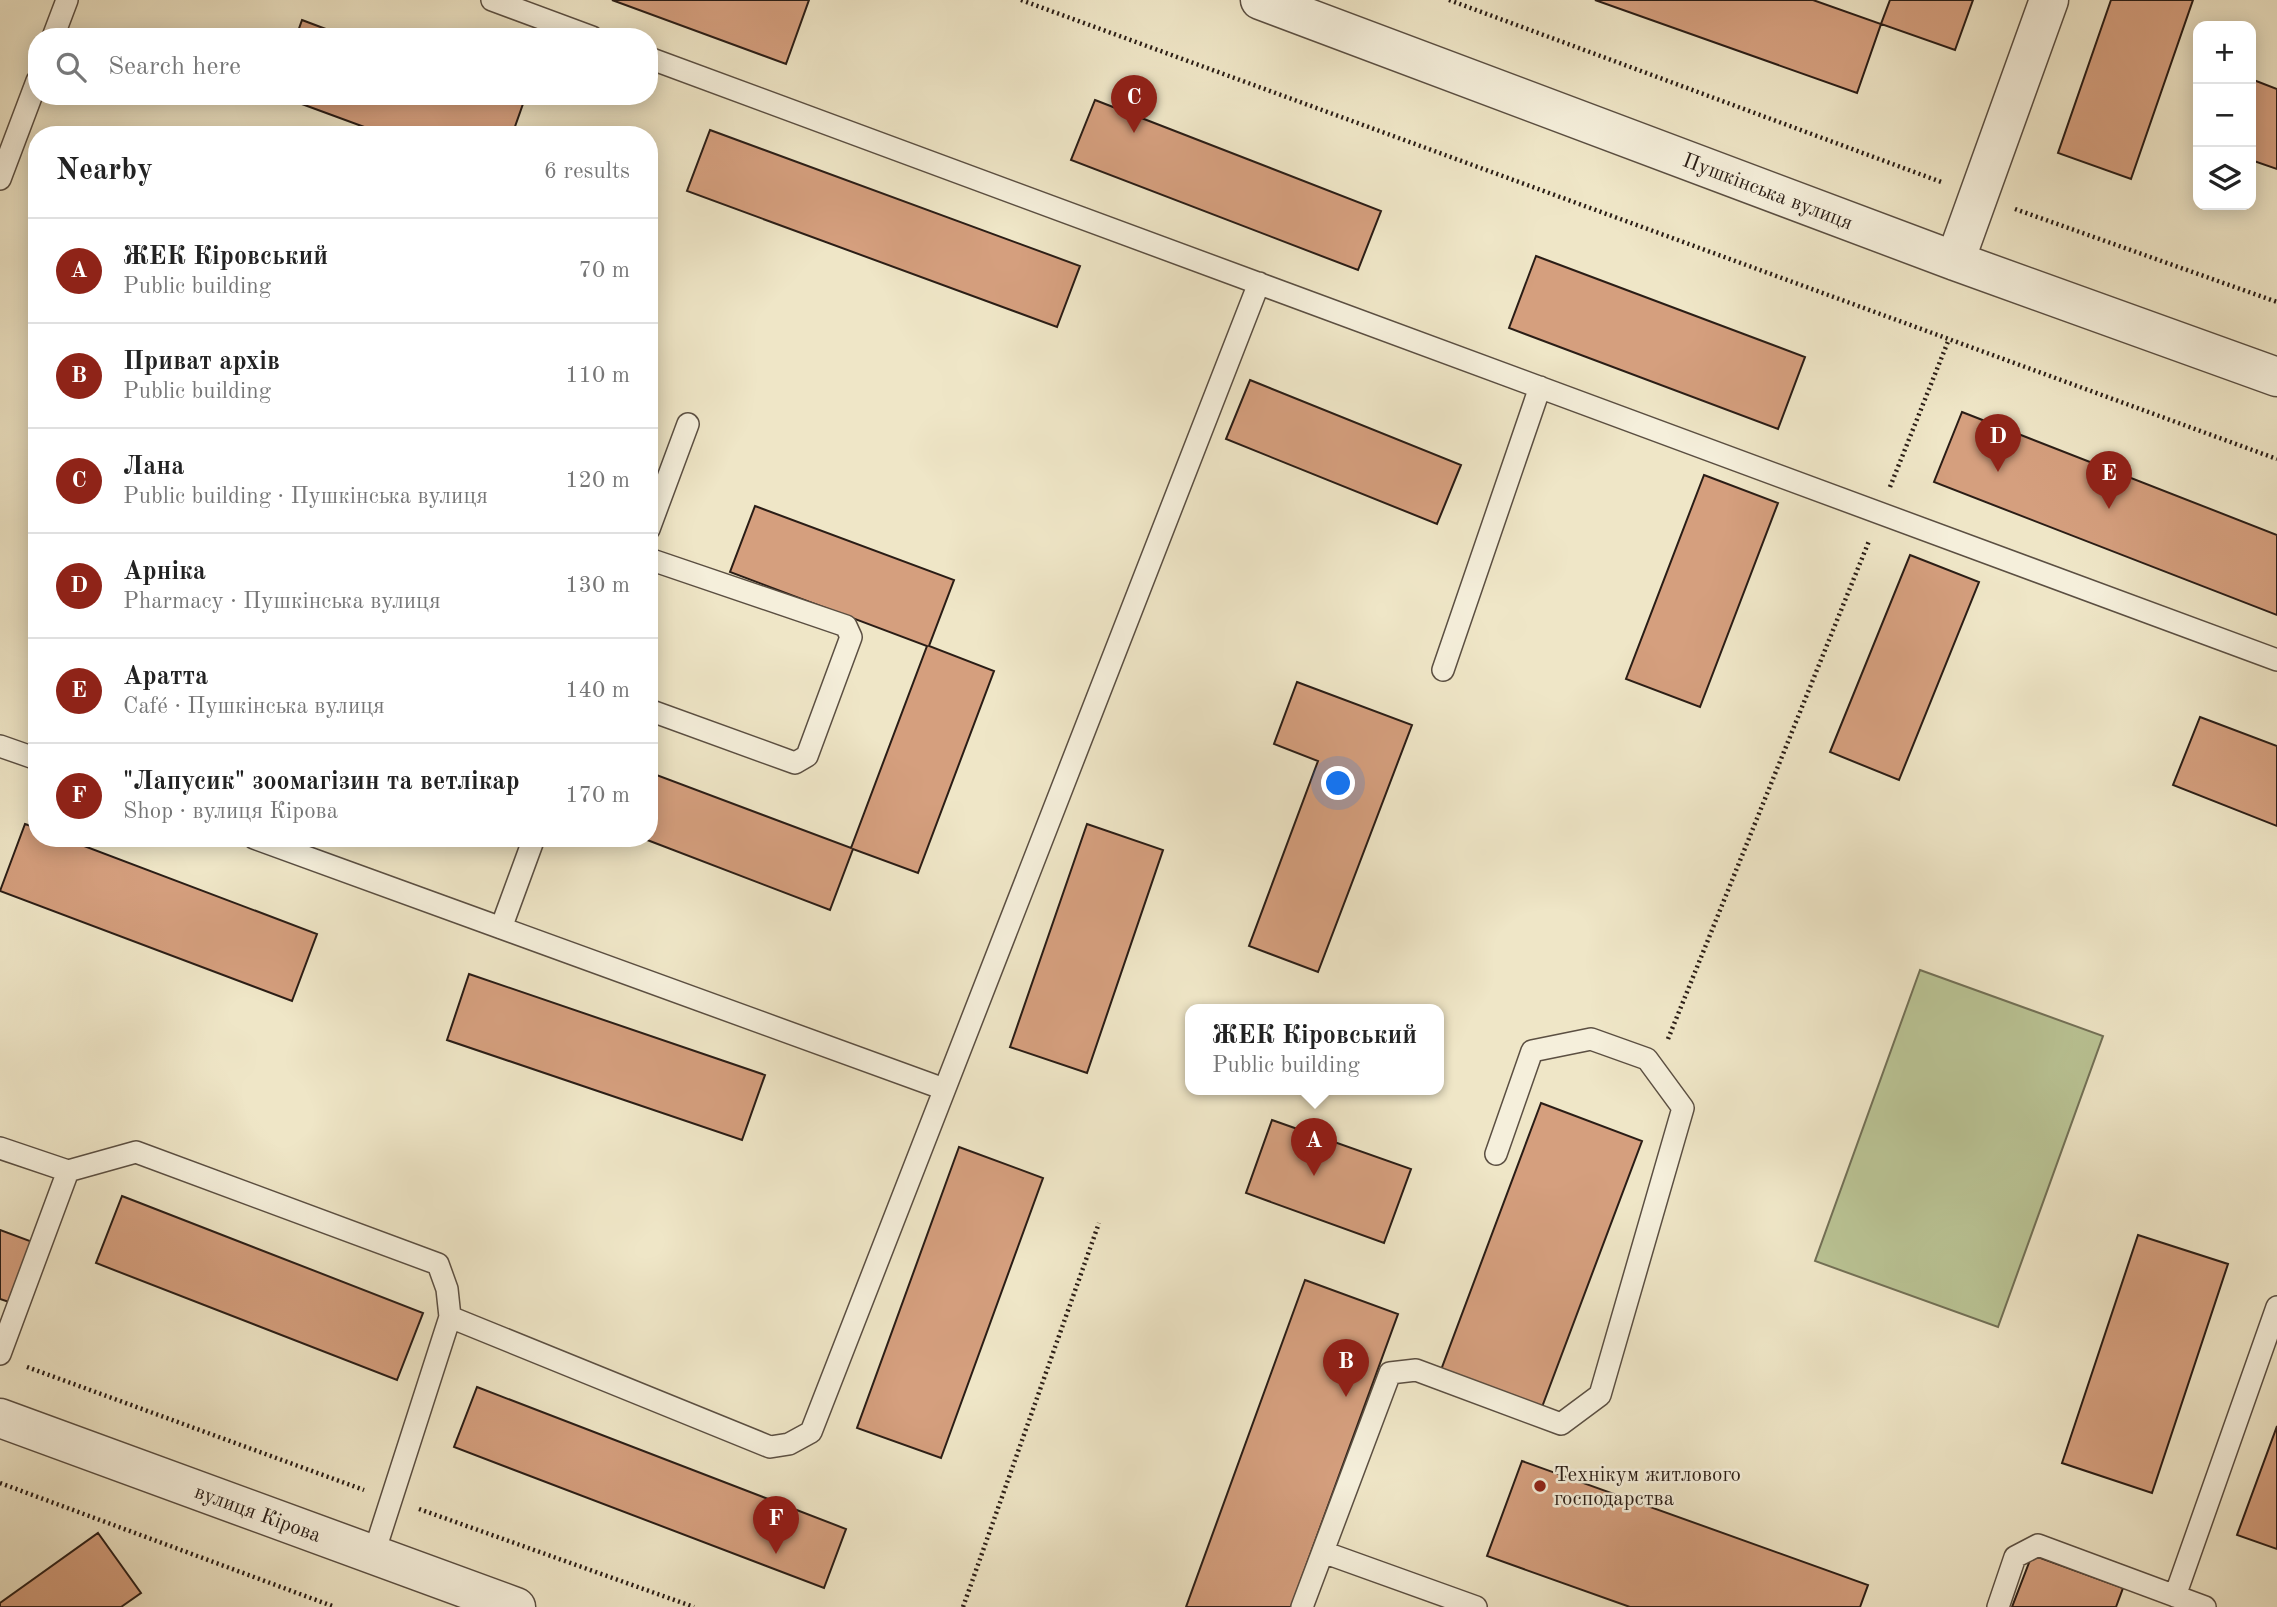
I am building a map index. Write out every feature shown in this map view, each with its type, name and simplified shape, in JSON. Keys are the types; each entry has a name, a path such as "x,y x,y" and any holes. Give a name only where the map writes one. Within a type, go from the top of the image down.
{"street":[{"name":"Пушкінська вулиця","path":"1260,0 1955,261 2277,377"},
{"path":"1955,261 2049,0"},
{"name":"вулиця Кірова","path":"0,1418 516,1607"}],"lane":[{"path":"56,28 67,0"},
{"path":"492,0 568,28"},
{"path":"658,61 2277,660"},
{"path":"0,179 28,105"},
{"path":"450,1317 770,1447 789,1444 811,1432 1259,283"},
{"path":"1443,670 1540,387"},
{"path":"658,505 688,424"},
{"path":"658,562 846,626 852,637 807,756 794,763 658,713"},
{"path":"0,746 28,756"},
{"path":"279,847 944,1089"},
{"path":"501,928 531,847"},
{"path":"1302,1607 1390,1373 1416,1370 1561,1424 1600,1395 1683,1108 1647,1059 1591,1039 1532,1051 1496,1154"},
{"path":"0,1148 68,1171 136,1152 438,1264 447,1289 450,1317 373,1556"},
{"path":"0,1354 68,1171"},
{"path":"2175,1596 2277,1307"},
{"path":"1998,1607 2015,1557 2038,1545 2205,1607"},
{"path":"1323,1552 1476,1607"}],"path":[{"path":"1021,0 2277,459"},
{"path":"1449,0 1978,196 2277,302"},
{"path":"1666,1043 1949,339"},
{"path":"963,1607 1099,1223"},
{"path":"22,1365 694,1607"},
{"path":"0,1483 335,1607"}],"green space":[{"path":"1920,970 2103,1036 1998,1327 1815,1261"}],"building":[{"path":"612,0 809,0 786,64"},
{"path":"1595,0 1813,0 1881,24 1857,93"},
{"path":"1890,0 1973,0 1955,50 1881,24"},
{"path":"2111,0 2193,0 2131,179 2058,153"},
{"path":"302,20 323,28 299,28"},
{"path":"2256,81 2277,89 2277,169 2256,162"},
{"path":"1095,100 1381,211 1358,270 1071,160"},
{"path":"304,105 523,105 515,126 362,126"},
{"path":"710,130 1080,266 1057,327 687,191"},
{"path":"1536,256 1805,357 1778,429 1509,328"},
{"path":"1250,380 1461,465 1437,524 1226,439"},
{"path":"1962,412 2277,535 2277,615 1934,482"},
{"path":"1704,475 1778,503 1700,707 1626,679"},
{"path":"755,506 954,580 929,646 994,671 918,873 853,849 830,910 658,844 658,776 851,848 927,646 730,572"},
{"path":"1910,555 1979,582 1899,780 1830,752"},
{"path":"1297,682 1412,725 1318,972 1249,946 1318,761 1274,744"},
{"path":"2200,717 2277,746 2277,826 2173,785"},
{"path":"25,824 28,825 28,847 87,847 317,934 292,1001 0,891"},
{"path":"1087,824 1163,850 1087,1073 1010,1047"},
{"path":"469,974 765,1075 742,1140 447,1040"},
{"path":"1541,1103 1642,1141 1542,1407 1441,1370"},
{"path":"1272,1120 1411,1169 1384,1243 1246,1193"},
{"path":"959,1147 1043,1178 941,1458 857,1428"},
{"path":"122,1196 423,1313 397,1380 96,1263"},
{"path":"0,1230 38,1244 15,1304 0,1299"},
{"path":"2138,1235 2228,1264 2152,1493 2062,1463"},
{"path":"1305,1280 1398,1314 1291,1607 1186,1607"},
{"path":"477,1387 846,1529 824,1588 454,1447"},
{"path":"2277,1426 2277,1549 2237,1535"},
{"path":"1522,1461 1868,1585 1860,1607 1630,1607 1487,1556"},
{"path":"98,1533 141,1593 121,1607 0,1607 0,1603"},
{"path":"2032,1555 2123,1588 2116,1607 2012,1607"}],"place":[{"name":"Лана","path":"1134,133"},
{"name":"Арніка","path":"1998,472"},
{"name":"Аратта","path":"2109,509"},
{"name":"ЖЕК Кіровський","path":"1314,1176"},
{"name":"Приват архів","path":"1346,1397"},
{"name":"Технікум житлового господарства","path":"1540,1486"},
{"name":"\"Лапусик\" зоомагізин та ветлікар","path":"776,1554"}]}
